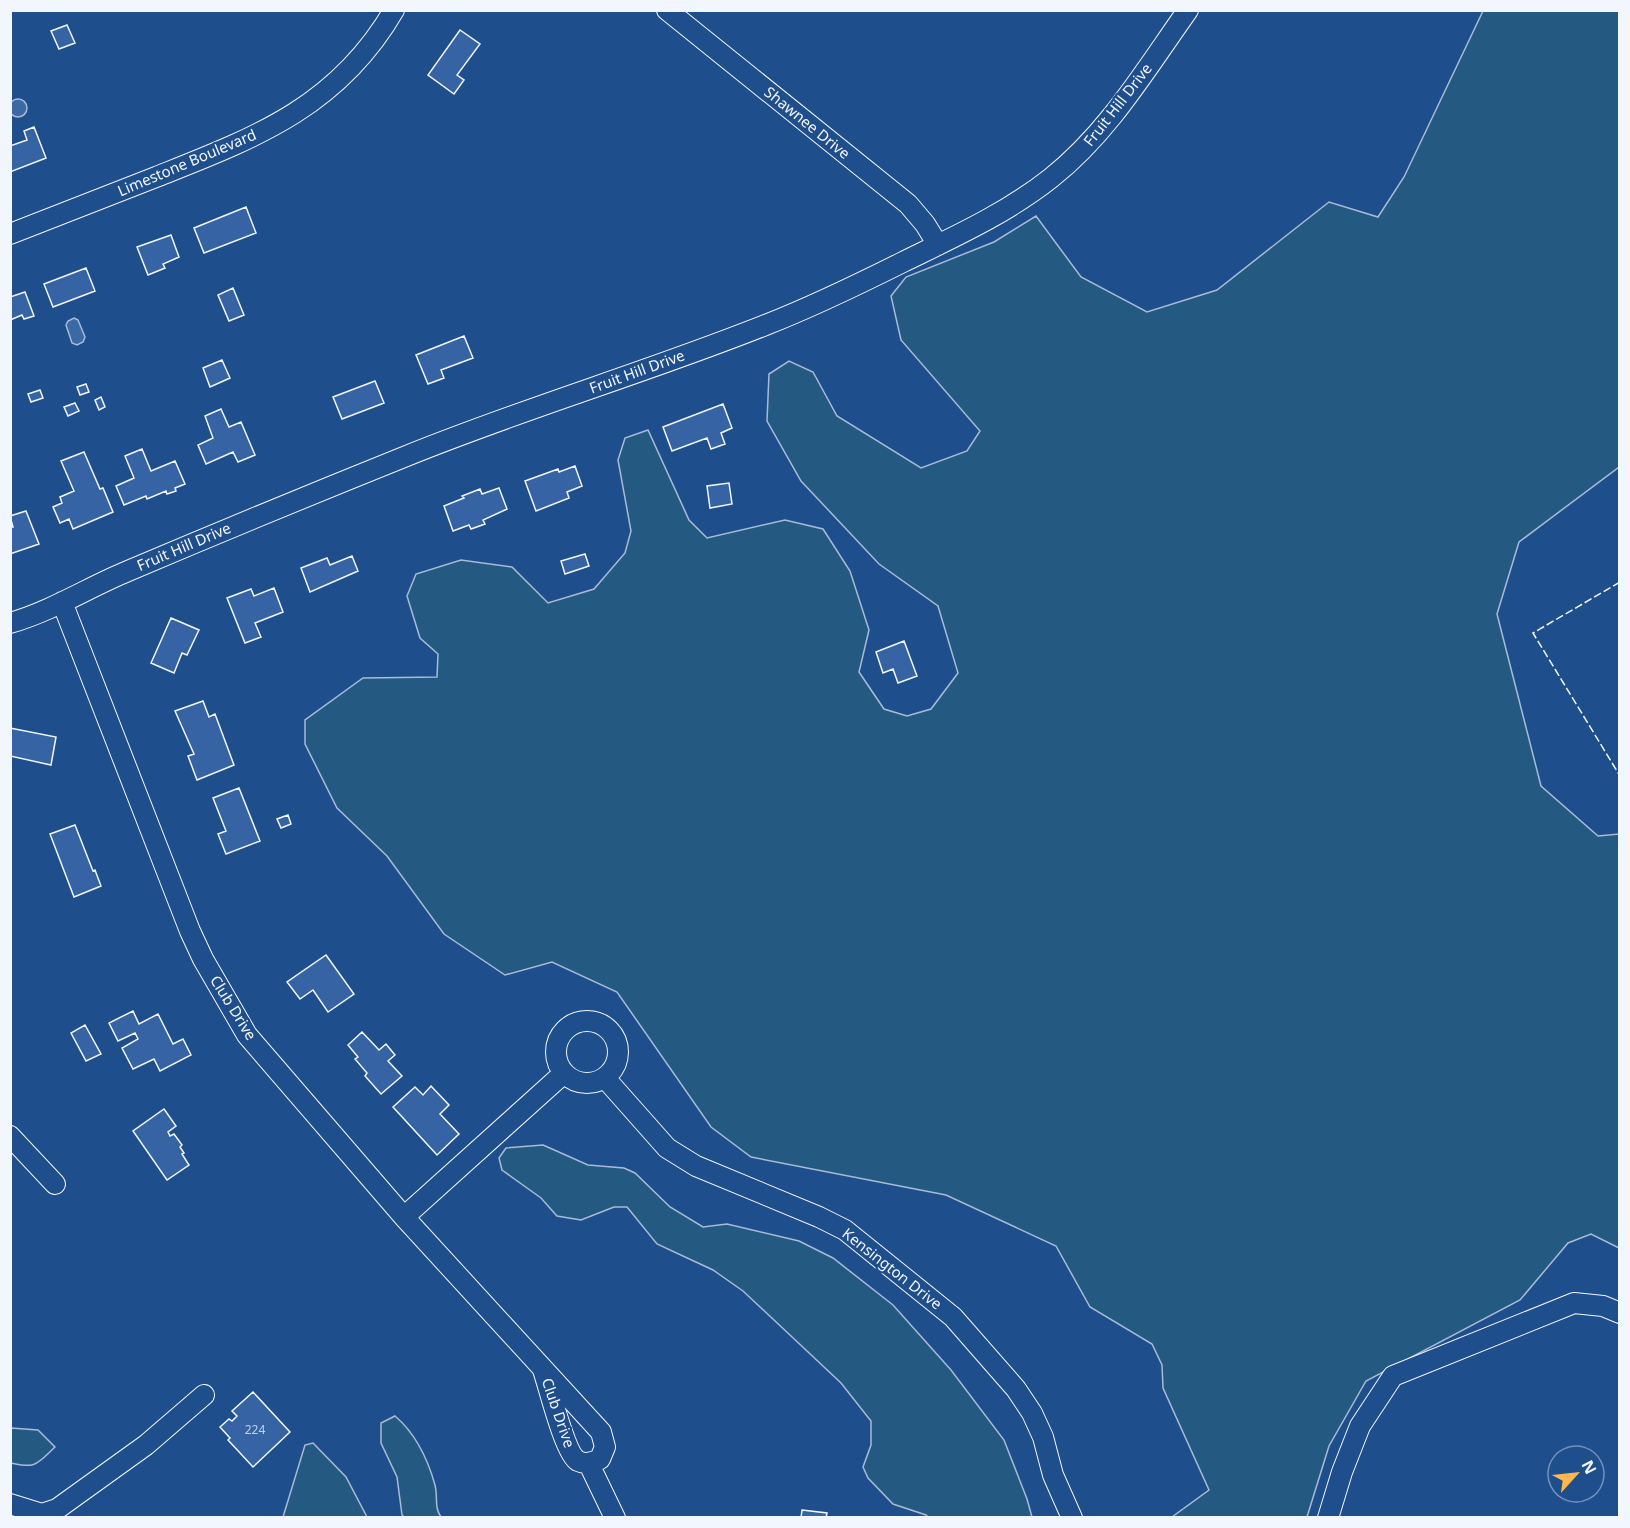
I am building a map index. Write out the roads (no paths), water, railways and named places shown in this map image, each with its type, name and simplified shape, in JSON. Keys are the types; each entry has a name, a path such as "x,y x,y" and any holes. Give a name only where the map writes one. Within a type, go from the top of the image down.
{"street":[{"name":"Limestone Boulevard","path":"10,234 234,146 290,117 336,84 380,33 394,10"},
{"name":"Shawnee Drive","path":"667,10 908,204 925,224 938,245"},
{"name":"Fruit Hill Drive","path":"10,622 408,455 770,324 938,245 1014,204 1051,178 1082,150 1111,118 1188,10"},
{"name":"Club Drive","path":"62,602 202,959 247,1035 404,1217 601,1432 605,1447 600,1459 589,1464 577,1461 568,1450 543,1370"},
{"path":"581,1022 592,1022 609,1030 618,1050 617,1061 605,1078 595,1083 584,1084 574,1081 564,1073 555,1054 557,1043 563,1032 571,1025 581,1022"},
{"path":"404,1217 564,1073"},
{"name":"Kensington Drive","path":"605,1078 667,1148 696,1166 819,1217 844,1230 953,1317 1016,1389 1032,1413 1053,1475 1072,1518"},
{"path":"10,1136 55,1184"},
{"path":"1328,1518 1360,1425 1394,1376 1574,1303 1603,1306 1620,1313"},
{"path":"10,1504 42,1514 57,1509 146,1445 204,1395"},
{"path":"589,1464 615,1518"}]}
